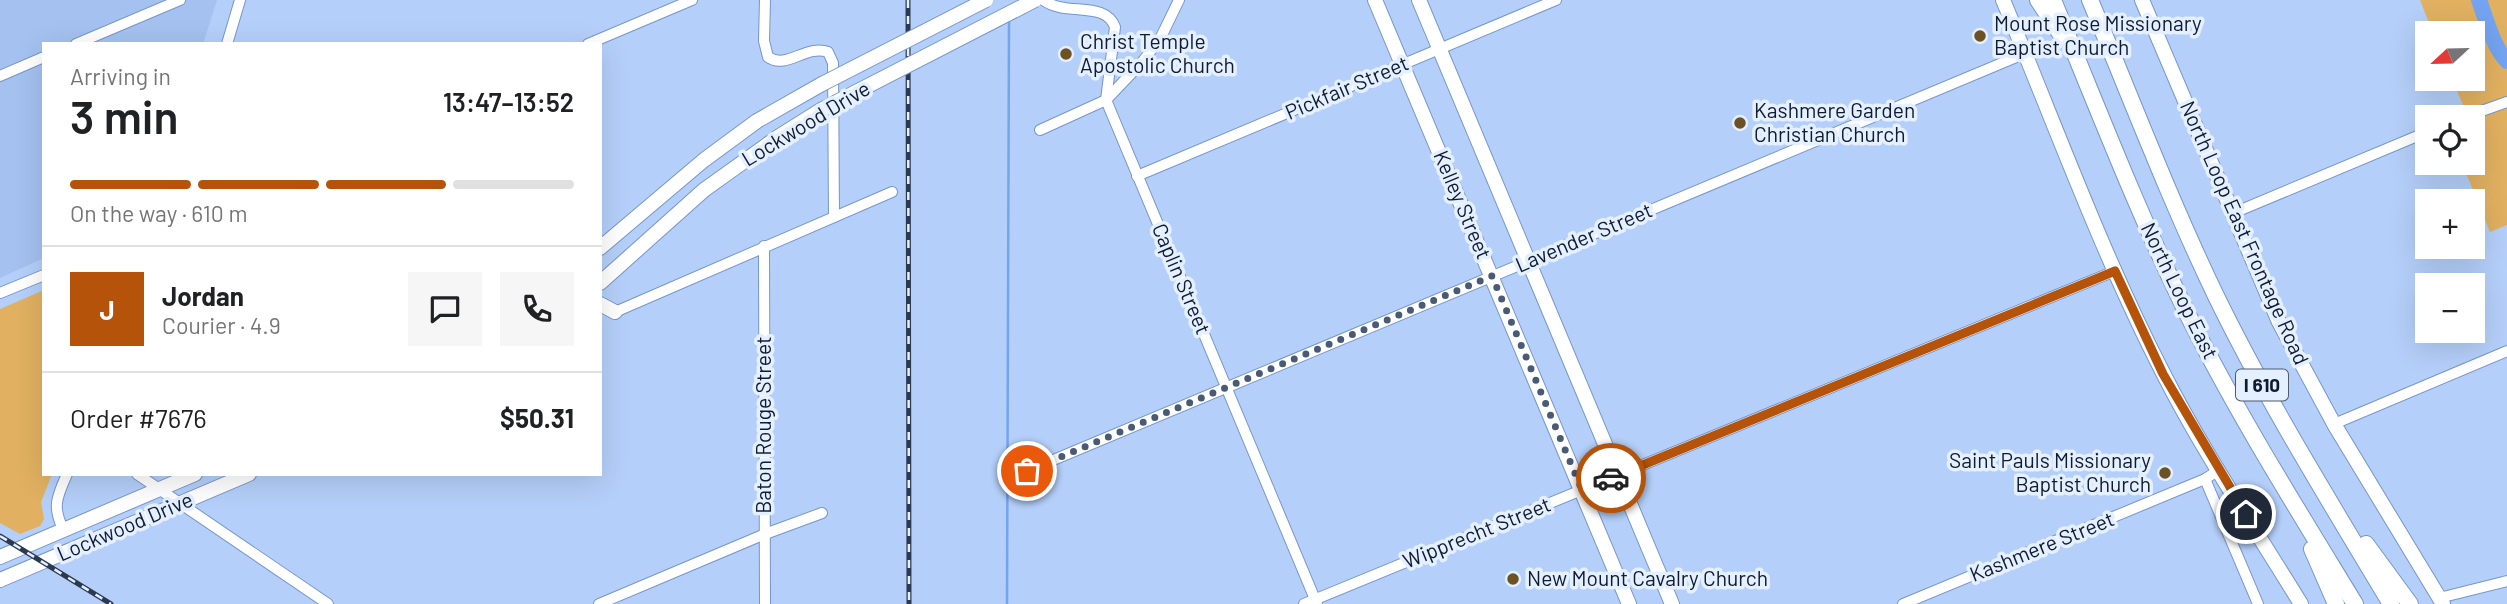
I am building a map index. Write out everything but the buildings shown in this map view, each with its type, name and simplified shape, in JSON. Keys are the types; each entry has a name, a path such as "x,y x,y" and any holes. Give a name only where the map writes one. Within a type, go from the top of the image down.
{"highway":[{"path":"2038,0 2076,56"},
{"name":"North Loop East","path":"2053,0 2124,174 2184,307 2287,492 2355,604"},
{"name":"North Loop East","path":"2090,0 2138,122 2204,271 2309,468 2391,604"},
{"path":"2099,0 2113,56"},
{"path":"2309,468 2410,604"},
{"path":"2287,492 2336,604"}],"main road":[{"name":"Lockwood Drive","path":"602,246 704,160 757,121 822,84 986,0"},
{"name":"Lockwood Drive","path":"602,281 704,190 778,137 821,110 1035,0"},
{"name":"Kelley Street","path":"1375,0 1629,604"},
{"name":"Kelley Street","path":"1419,0 1672,604"},
{"path":"2003,0 2115,271 2163,374 2301,604"},
{"name":"North Loop East Frontage Road","path":"2143,0 2231,214 2279,322 2334,424 2441,601"},
{"path":"602,305 615,313"},
{"path":"602,318 615,313"},
{"name":"Lockwood Drive","path":"0,557 190,476"},
{"name":"Lockwood Drive","path":"0,580 244,476"}],"street":[{"path":"81,42 180,0"},
{"path":"228,42 240,0"},
{"path":"593,42 692,0"},
{"path":"765,0 764,41 768,57 775,62 782,62 820,49 828,52 833,63 834,217"},
{"name":"Caplin Street","path":"1043,0 1057,5 1096,6 1111,16 1115,27 1107,100 1227,387 1312,602"},
{"path":"1041,130 1107,100 1161,37 1179,0"},
{"name":"Pickfair Street","path":"1137,176 1556,0"},
{"name":"Lavender Street","path":"1027,471 2026,53"},
{"path":"0,76 42,58"},
{"path":"2485,110 2507,102"},
{"path":"2231,214 2415,137"},
{"path":"615,313 892,192"},
{"name":"Baton Rouge Street","path":"764,246 765,604"},
{"name":"Wipprecht Street","path":"1312,602 2115,271"},
{"path":"0,293 42,276"},
{"path":"2334,424 2507,351"},
{"name":"Kashmere Street","path":"1903,604 2205,480 2219,470"},
{"path":"63,530 55,505 66,476"},
{"path":"140,476 328,604"},
{"path":"2205,480 2258,604"},
{"path":"599,604 822,513"},
{"path":"2441,601 2507,581"}],"shaded area":[{"path":"0,0 217,0 204,42 42,42 42,259 0,278"},
{"path":"2420,0 2507,0 2507,225 2490,232 2485,220 2485,189 2473,189 2467,175 2485,175 2485,105 2463,105 2457,91 2485,91 2485,21 2428,21"},
{"path":"42,291 42,476 51,476 41,502 44,519 40,526 20,534 0,523 0,309"}],"waterway":[{"path":"2479,0 2494,41 2507,61"},
{"path":"1007,604 1009,19"}],"railway":[{"path":"908,0 909,604"},
{"path":"0,536 111,604"}],"way so far":[{"path":"1027,471 1492,276 1582,490 1611,478"}],"place":[{"name":"Mount Rose Missionary Baptist Church","path":"1980,36"},
{"name":"Christ Temple Apostolic Church","path":"1066,54"},
{"name":"Kashmere Garden Christian Church","path":"1740,123"},
{"name":"Saint Pauls Missionary Baptist Church","path":"2165,473"},
{"name":"New Mount Cavalry Church","path":"1513,579"}],"route":[{"path":"1611,478 2115,271 2163,374 2246,514"}]}
